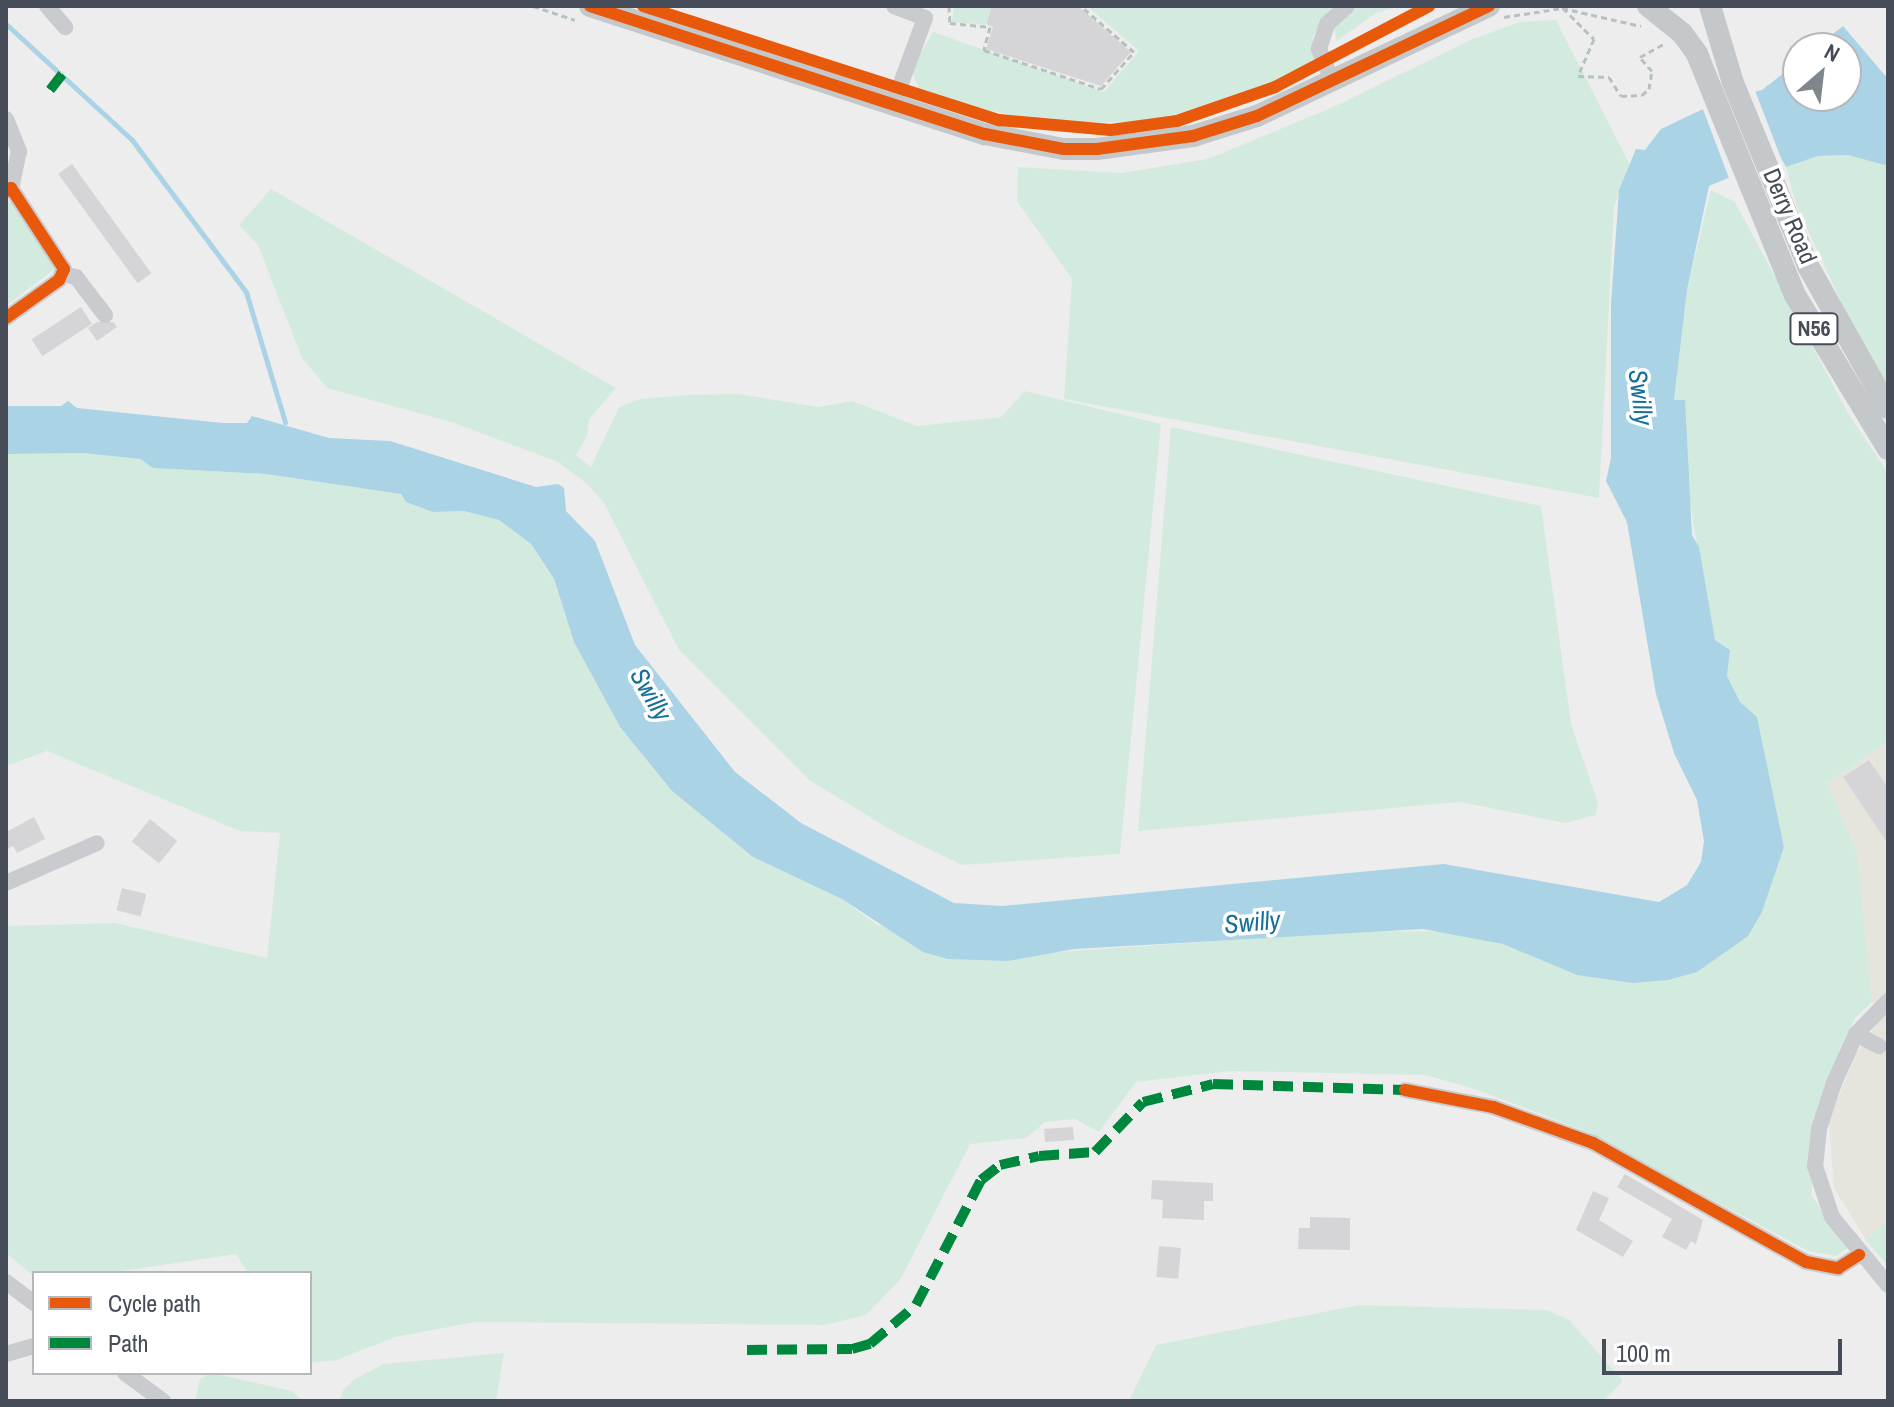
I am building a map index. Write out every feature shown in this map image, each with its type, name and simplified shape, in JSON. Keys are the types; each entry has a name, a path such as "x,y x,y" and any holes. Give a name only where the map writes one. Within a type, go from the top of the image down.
{"main road":[{"name":"Derry Road","path":"1710,6 1723,87 1755,202 1811,325 1888,449"},
{"path":"596,12 1010,141 1064,149 1125,148 1224,128 1490,14"},
{"name":"Derry Road","path":"1648,17 1688,40 1723,87 1778,193 1808,266 1888,408"}],"street":[{"path":"47,6 65,27"},
{"path":"893,105 925,18 894,6"},
{"path":"1332,81 1320,61 1321,37 1347,6"},
{"path":"6,119 19,151 9,190 63,260 63,274"},
{"path":"63,274 76,277 105,315"},
{"path":"6,318 63,274"},
{"path":"6,883 97,843"},
{"path":"1888,1001 1856,1034 1819,1129 1815,1166 1820,1193 1859,1255 1888,1285"},
{"path":"1856,1034 1879,1046"},
{"path":"1405,1090 1493,1107 1593,1143 1806,1262 1838,1268 1859,1255"},
{"path":"6,1282 32,1302"},
{"path":"6,1354 32,1347"},
{"path":"128,1375 163,1401"}],"path":[{"path":"533,6 596,12"},
{"path":"949,6 950,23 990,27 984,50 1101,89 1134,52 1081,6"},
{"path":"1562,8 1594,39 1578,76 1609,77 1621,96 1642,95 1649,89 1652,71 1640,57 1668,40"},
{"path":"1490,14 1562,8 1648,17"}],"shaded area":[{"path":"1888,741 1888,1220 1866,1240 1834,1188 1829,1122 1855,1055 1877,1023 1867,978 1857,851 1827,784"}],"green space":[{"path":"954,6 992,6 985,25 952,22"},
{"path":"1087,6 1335,6 1313,36 1315,65 1220,108 1140,122 1050,123 960,104 920,90 915,80 912,68 933,32 1104,92 1139,51"},
{"path":"1358,6 1399,6 1376,13 1337,41 1333,25"},
{"path":"1556,20 1631,167 1614,206 1599,498 1064,399 1072,279 1017,201 1018,167 1121,173 1208,159 1333,107 1473,39 1520,22"},
{"path":"1848,155 1888,166 1888,386 1859,340 1796,205 1786,167 1818,156"},
{"path":"271,189 616,388 589,419 587,436 576,455 591,467 619,407 640,399 688,395 738,394 818,407 852,401 917,426 1001,417 1025,391 1161,424 1120,854 962,865 896,833 809,780 679,650 604,503 587,484 558,462 451,422 327,388 302,358 258,245 239,225"},
{"path":"1711,190 1735,202 1848,413 1888,473 1888,741 1827,784 1857,851 1872,1002 1855,1018 1841,1046 1812,1128 1812,1196 1848,1248 1836,1256 1808,1251 1585,1131 1475,1089 1425,1075 1230,1071 1136,1082 1099,1132 1075,1119 1045,1122 1026,1138 970,1144 900,1280 866,1315 825,1325 476,1322 395,1337 334,1361 312,1362 312,1271 247,1271 236,1254 122,1271 32,1271 32,1274 6,1253 6,926 115,923 267,958 280,833 240,831 47,751 6,766 6,454 83,453 140,459 153,468 266,474 401,494 433,512 464,511 499,520 531,544 554,580 574,642 620,727 672,791 753,857 842,899 877,925 1042,953 1351,932 1448,931 1504,944 1577,975 1632,983 1762,912 1784,847 1757,717 1740,702 1727,676 1730,650 1715,640 1709,621 1685,469 1685,400 1674,401 1687,290"},
{"path":"6,201 18,205 56,268 6,306"},
{"path":"1171,427 1541,506 1571,724 1598,803 1596,815 1565,823 1460,802 1138,831"},
{"path":"1888,1220 1888,1266 1866,1240"},
{"path":"1359,1305 1547,1310 1569,1320 1623,1381 1604,1401 1129,1401 1156,1345"},
{"path":"504,1353 496,1401 340,1401 343,1390 355,1379 384,1364"},
{"path":"207,1375 220,1375 292,1391 303,1401 195,1401 200,1379"}],"water":[{"name":"Swilly","path":"1862,48 1888,79 1888,166 1848,155 1818,156 1786,167 1780,156 1709,186 1687,290 1674,400 1685,400 1692,535 1699,547 1715,640 1730,650 1727,676 1740,702 1757,717 1784,847 1762,912 1748,936 1697,972 1668,980 1632,983 1577,975 1503,944 1423,929 1074,949 1008,961 948,959 923,952 842,899 753,857 672,791 620,727 574,642 554,579 531,544 499,520 464,511 433,512 406,502 401,494 266,474 153,468 140,459 83,453 6,454 6,406 61,406 68,401 77,408 223,423 247,423 252,416 329,438 390,441 536,487 558,484 564,488 566,511 595,541 635,645 735,772 801,823 954,903 1002,906 1444,864 1659,902 1687,885 1701,862 1704,841 1697,800 1674,753 1656,694 1627,522 1606,481 1611,458 1611,304 1619,190 1636,149 1645,150 1661,129 1720,101 1762,90 1782,74 1782,112 1862,112"}],"pier":[{"path":"1754,88 1786,171 1777,162 1730,181 1701,104"}],"building":[{"path":"992,6 1078,6 1131,52 1101,86 986,49 993,27 986,24"},
{"path":"72,164 151,273 138,283 58,174"},
{"path":"81,307 92,324 42,356 32,339"},
{"path":"97,322 113,322 117,327 97,341 88,328"},
{"path":"1869,760 1888,788 1888,844 1843,777"},
{"path":"34,817 45,839 17,853 13,846 6,850 6,832"},
{"path":"150,819 177,841 159,864 132,842"},
{"path":"122,888 146,894 141,916 116,910"},
{"path":"1073,1127 1074,1140 1045,1142 1044,1129"},
{"path":"1625,1174 1703,1220 1696,1244 1691,1241 1686,1250 1662,1237 1672,1219 1617,1187"},
{"path":"1152,1180 1213,1183 1213,1201 1204,1201 1204,1220 1162,1218 1163,1200 1151,1199"},
{"path":"1593,1191 1609,1198 1599,1220 1633,1241 1623,1257 1576,1230"},
{"path":"1310,1217 1350,1218 1350,1250 1298,1249 1299,1228 1310,1228"},
{"path":"1159,1246 1181,1248 1178,1279 1156,1277"}],"waterway":[{"path":"6,24 132,140 246,292 285,422"}],"marked path":[{"path":"50,90 64,72"},
{"path":"747,1350 852,1349 870,1344 916,1305 981,1180 1000,1165 1039,1156 1095,1152 1143,1102 1213,1084 1405,1090"}],"cycle path":[{"path":"590,6 985,134 1064,149 1097,149 1193,136 1257,116 1489,6"},
{"path":"643,6 999,120 1111,130 1177,121 1275,87 1429,6"},
{"path":"6,191 11,188 64,269 59,280 6,318"},
{"path":"1405,1090 1493,1107 1593,1143 1806,1262 1838,1268 1859,1255"}]}
